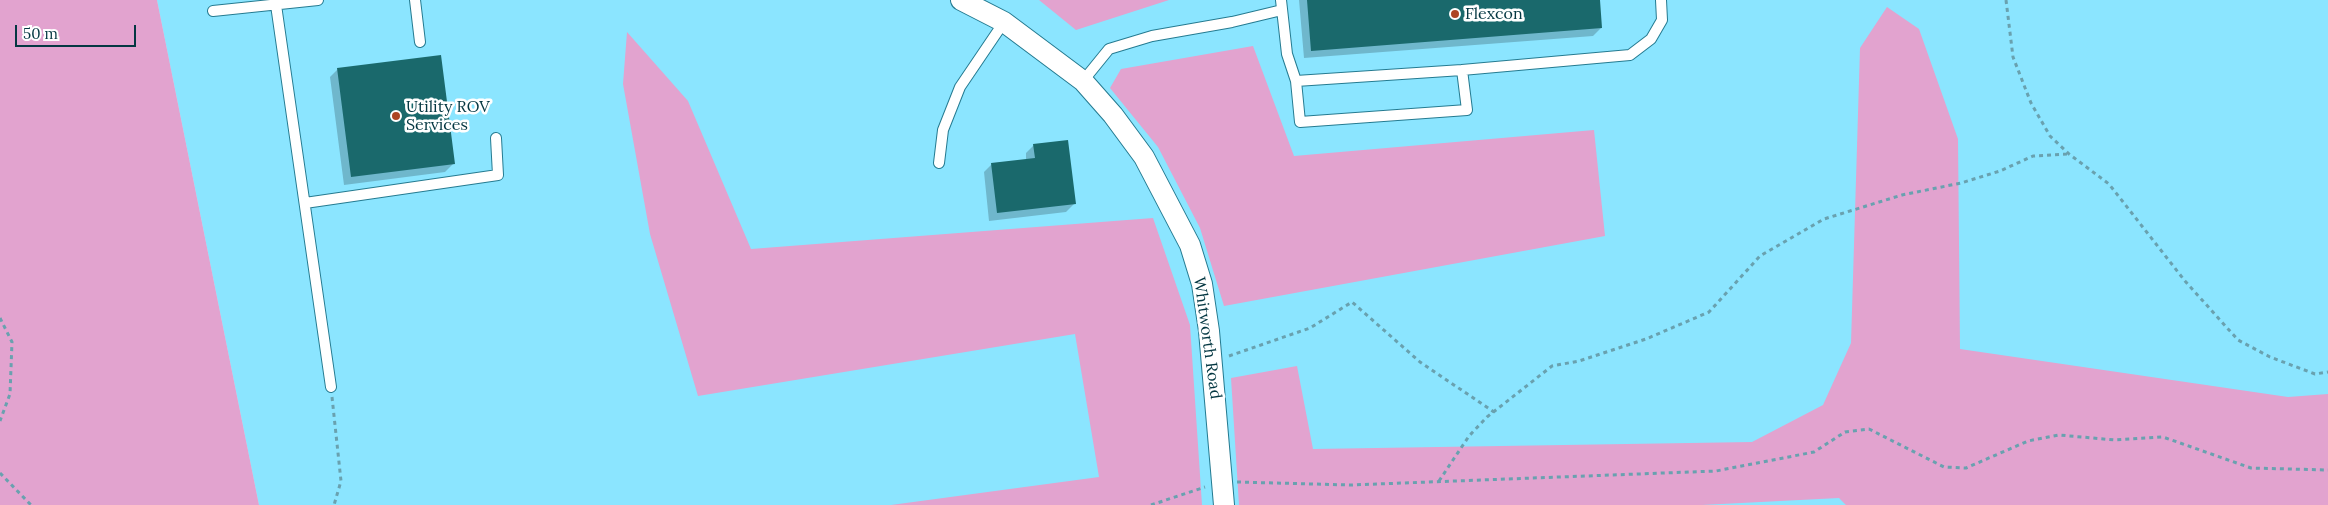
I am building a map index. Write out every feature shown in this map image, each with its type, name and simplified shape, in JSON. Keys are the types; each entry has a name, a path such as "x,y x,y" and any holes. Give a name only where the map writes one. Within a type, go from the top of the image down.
{"street":[{"name":"Whitworth Road","path":"962,0 1004,22 1083,81 1113,115 1144,157 1190,245 1202,284 1213,373 1224,505"}],"lane":[{"path":"213,11 318,0"},
{"path":"415,0 420,42"},
{"path":"1296,81 1462,70 1630,55 1651,38 1662,20 1661,0"},
{"path":"276,5 331,387"},
{"path":"1083,81 1109,48 1152,36 1232,22 1282,5 1287,54 1296,81 1300,122 1467,110 1462,70"},
{"path":"939,163 943,130 960,87 1004,22"},
{"path":"305,203 498,174 496,138"}],"path":[{"path":"2006,0 2013,57 2031,103 2050,136 2069,154 2110,184 2185,281 2238,340 2270,357 2315,374 2328,372"},
{"path":"1438,481 1469,436 1494,412 1552,366 1580,361 1646,339 1709,312 1760,256 1824,219 1902,195 1961,183 2000,171 2033,156 2069,154"},
{"path":"1213,373 1230,355 1310,328 1352,302 1420,362 1494,412"},
{"path":"0,318 12,342 10,394 0,421"},
{"path":"331,387 341,481 334,505"},
{"path":"1150,505 1222,482 1352,485 1608,477 1716,471 1814,452 1845,432 1869,429 1944,467 1966,468 2028,440 2059,435 2115,440 2163,437 2251,468 2328,470"},
{"path":"0,472 31,505"}],"shaded area":[{"path":"0,0 157,0 259,505 0,505"},
{"path":"157,0 2328,0 2328,505 259,505"},
{"path":"1039,0 1169,0 1076,30"},
{"path":"1887,7 1919,29 1958,139 1960,349 2288,397 2328,394 2328,505 1846,505 1839,498 1702,505 1239,505 1231,378 1297,366 1313,449 1752,442 1823,405 1851,343 1860,48"},
{"path":"627,32 688,101 751,249 1153,218 1190,325 1202,505 891,505 1099,477 1075,334 698,396 650,234 623,84"},
{"path":"1253,46 1294,156 1594,130 1605,236 1224,306 1200,228 1158,147 1110,88 1121,69"}],"building":[{"name":"Flexcon","path":"1307,0 1600,0 1602,28 1311,51"},
{"name":"Utility ROV Services","path":"441,55 455,164 351,177 337,68"},
{"path":"1068,140 1076,204 997,213 991,163 1035,158 1033,144"}],"place":[{"name":"Flexcon","path":"1455,14"},
{"name":"Utility ROV Services","path":"396,116"}]}
